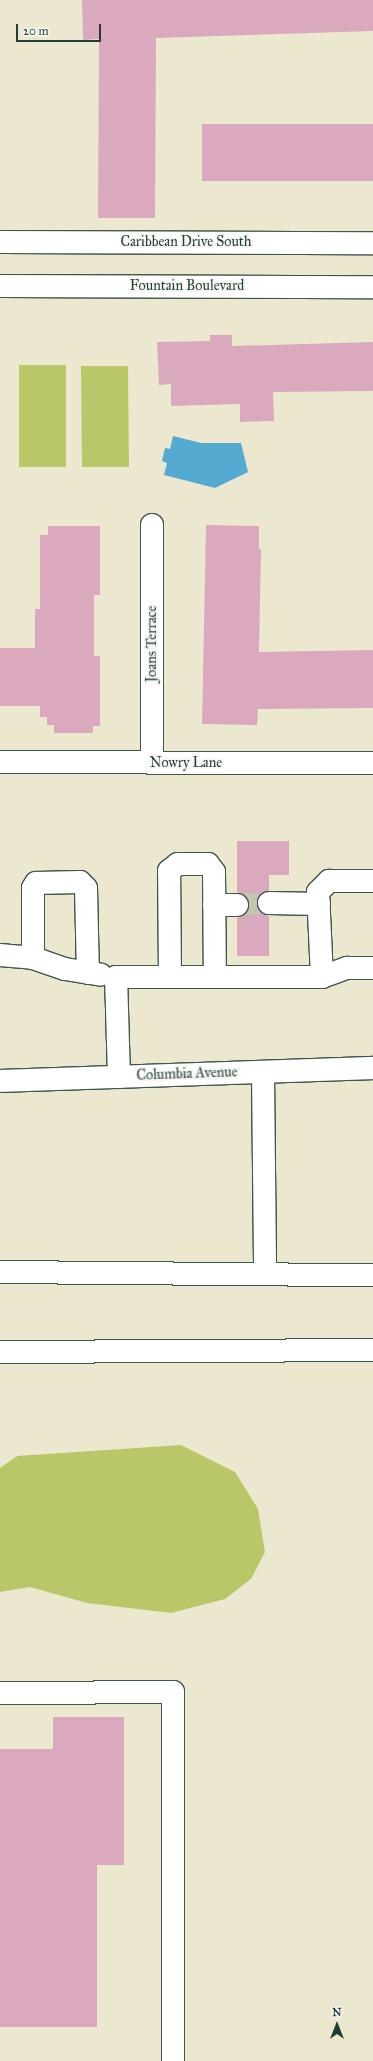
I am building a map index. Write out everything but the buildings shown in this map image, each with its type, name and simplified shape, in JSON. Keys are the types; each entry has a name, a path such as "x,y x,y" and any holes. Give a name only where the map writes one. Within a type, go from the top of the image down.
{"street":[{"name":"Caribbean Drive South","path":"0,242 373,243"},
{"name":"Fountain Boulevard","path":"0,286 373,287"},
{"name":"Joans Terrace","path":"152,525 152,763"},
{"name":"Nowry Lane","path":"0,762 373,763"},
{"path":"170,977 169,871 178,864 208,864 214,872 215,977"},
{"path":"322,977 318,892 328,881 373,881"},
{"path":"33,958 32,888 36,883 80,882 86,888 88,973"},
{"path":"269,903 319,904"},
{"path":"214,905 237,905"},
{"path":"0,955 33,958 65,969 116,977 322,977 347,968 373,968"},
{"path":"116,977 119,1077"},
{"name":"Columbia Avenue","path":"0,1081 373,1068"},
{"path":"263,1072 265,1273"},
{"path":"0,1272 373,1275"},
{"path":"0,1352 373,1350"},
{"path":"0,1692 173,1692 173,2061"}],"green space":[{"path":"19,365 66,365 66,467 19,467"},
{"path":"81,366 128,366 129,467 82,467"},
{"path":"181,1445 235,1472 258,1509 265,1552 251,1579 225,1599 171,1613 87,1603 30,1587 0,1592 0,1468 17,1456"}],"water":[{"path":"173,436 201,443 241,443 248,472 215,488 164,475 167,463 162,461 165,448 170,449"}],"tunnel":[{"path":"237,905 269,903"}]}
